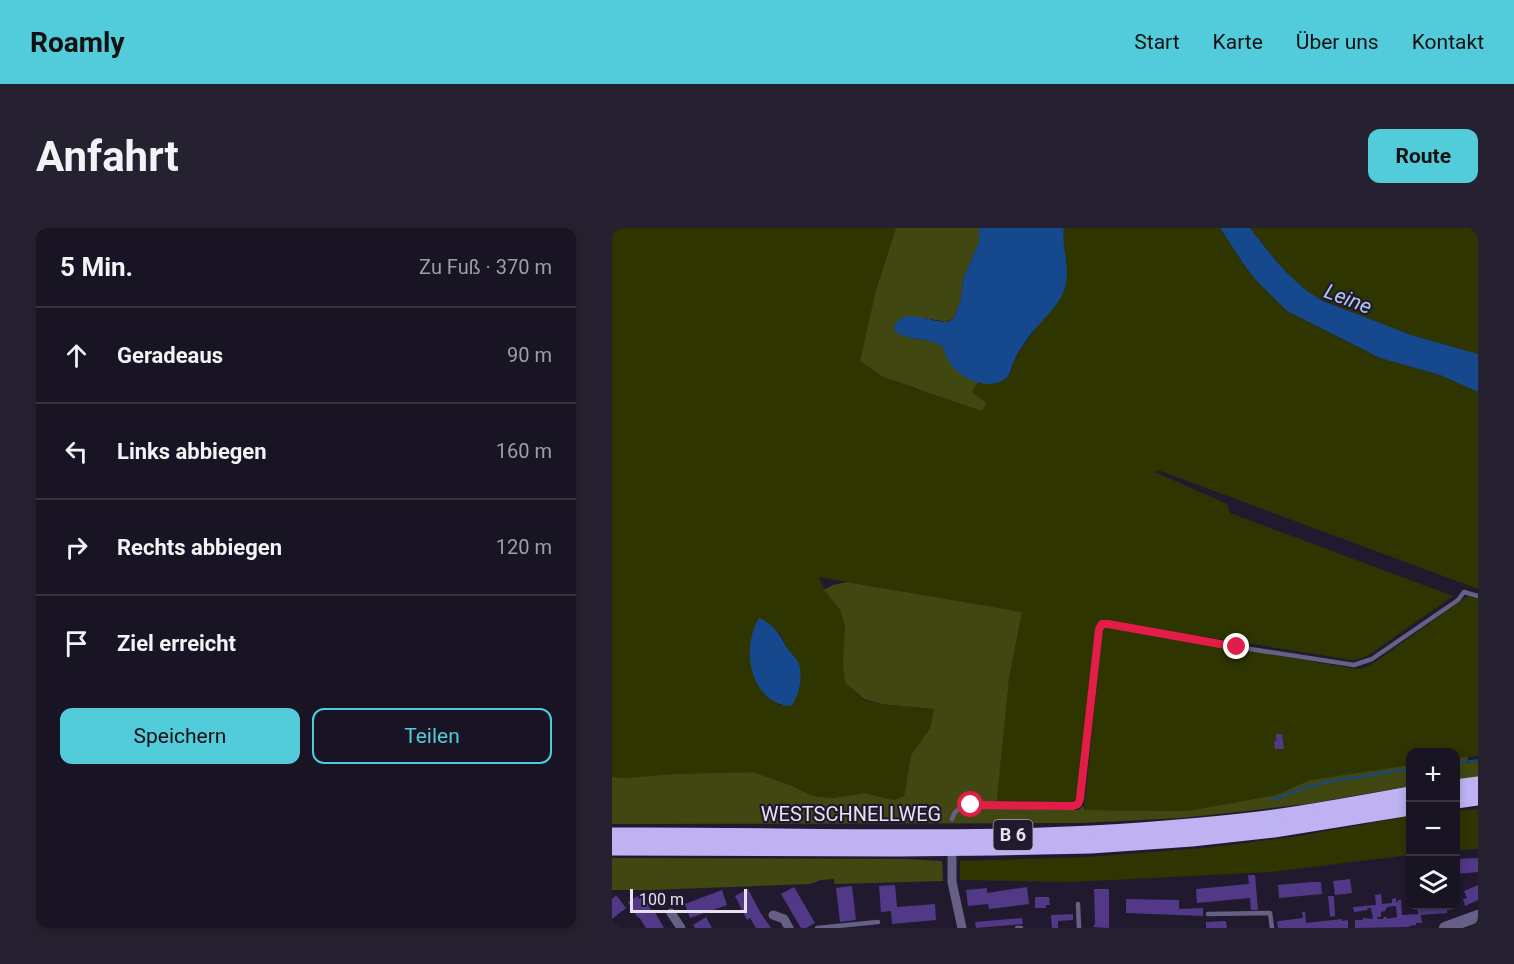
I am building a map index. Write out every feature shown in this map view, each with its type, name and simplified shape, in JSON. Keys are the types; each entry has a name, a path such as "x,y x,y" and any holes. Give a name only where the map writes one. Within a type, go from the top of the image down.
{"highway":[{"path":"1460,786 1478,784"},
{"name":"WESTSCHNELLWEG","path":"612,835 899,836 1091,832 1192,826 1293,814 1406,795"},
{"path":"1460,800 1478,798"},
{"name":"WESTSCHNELLWEG","path":"612,848 909,849 1091,846 1192,839 1274,830 1406,809"}],"street":[{"path":"952,858 952,882 962,928"},
{"path":"671,913 681,928"},
{"path":"773,915 784,919 789,928"},
{"path":"1445,928 1478,916"}],"lane":[{"path":"952,819 955,812 971,805 1073,806 1078,804 1099,629 1102,624 1353,665 1372,659 1458,600 1464,592 1478,596"},
{"path":"1078,904 1079,928"},
{"path":"1208,914 1270,913 1272,928"},
{"path":"817,928 878,922"}],"green space":[{"path":"612,228 896,228 876,290 861,361 883,377 916,389 971,392 978,382 992,384 1002,381 1010,374 1013,362 1038,325 1067,264 1062,239 1064,228 1220,228 1254,278 1287,311 1380,358 1440,375 1478,392 1478,589 1158,470 1155,472 1227,504 1230,513 1453,596 1372,653 1352,660 1201,636 1199,642 1356,669 1364,668 1468,596 1478,599 1478,756 1460,758 1460,748 1406,748 1406,766 1310,780 1276,795 1187,811 1084,810 1102,633 1095,637 1078,796 1071,803 996,803 1009,679 1022,612 819,577 839,607 843,620 846,638 845,683 864,700 934,709 930,728 911,755 904,796 895,800 864,793 833,798 813,796 753,772 612,777","holes":["779,632 790,653 782,706 762,692"]},
{"path":"896,228 979,228 979,242 963,279 961,299 954,318 946,322 925,318 910,338 941,345 962,372 978,382 972,392 986,403 982,411 883,377 860,361 876,290"},
{"path":"1250,228 1478,228 1478,354 1411,335 1311,295 1279,264"},
{"path":"847,582 1022,612 1009,679 996,807 1078,810 1084,806 1084,810 1187,811 1276,795 1310,780 1406,766 1406,787 1313,803 1247,811 1181,818 1083,823 612,824 612,777 753,772 813,796 833,798 864,793 894,800 904,796 911,755 930,728 934,709 881,704 864,699 845,683 843,665 845,626 840,610 824,590"},
{"path":"1468,757 1467,763 1478,761 1478,777 1460,779 1460,758"},
{"path":"1478,809 1478,849 1460,850 1460,811"},
{"path":"1406,817 1406,855 1271,872 1072,882 960,880 960,861 1088,857 1205,848 1299,836"},
{"path":"612,858 942,861 943,881 834,884 834,879 810,884 612,890"}],"water":[{"path":"979,228 1064,228 1067,280 1063,294 1023,345 1008,376 994,384 978,383 956,370 941,345 894,332 896,324 907,317 915,316 945,322 954,318 961,299 963,279 979,242"},
{"path":"1220,228 1250,228 1292,278 1323,301 1411,335 1478,354 1478,392 1440,375 1380,358 1287,311 1254,278"},
{"path":"759,618 776,630 800,667 800,685 791,706 780,704 769,698 761,690 752,671 751,638"}],"building":[{"path":"1276,734 1282,734 1284,749 1275,749"},
{"path":"1478,858 1478,872 1460,874 1460,859"},
{"path":"1248,875 1255,875 1258,910 1251,910 1250,898 1197,903 1196,889 1249,884"},
{"path":"1350,879 1352,893 1335,895 1333,881"},
{"path":"1321,882 1322,894 1279,898 1278,885"},
{"path":"895,885 897,907 935,904 936,920 892,924 891,911 881,912 879,886"},
{"path":"1478,885 1478,900 1465,906 1463,899 1467,898 1464,891"},
{"path":"852,886 856,920 840,922 836,888"},
{"path":"794,887 815,923 806,928 801,928 781,894"},
{"path":"1027,887 1029,904 989,909 988,904 968,906 966,890 987,888 987,893"},
{"path":"748,889 771,928 756,928 750,918 747,920 735,896"},
{"path":"1094,889 1109,889 1109,928 1093,927 1095,924"},
{"path":"722,890 727,905 690,918 685,904"},
{"path":"641,894 664,928 646,928 638,918 628,902"},
{"path":"1381,894 1382,904 1392,903 1392,899 1396,898 1396,902 1401,900 1402,915 1418,914 1418,910 1447,910 1447,913 1421,915 1422,923 1416,923 1410,927 1355,928 1355,920 1373,919 1371,908 1354,912 1353,907 1376,905 1375,895","holes":["1396,906 1397,917 1387,919 1387,917 1383,917 1384,919 1377,917 1381,917 1381,912 1387,907"]},
{"path":"616,895 626,908 612,919 612,899"},
{"path":"1328,896 1334,896 1335,916 1330,917"},
{"path":"1035,897 1049,897 1050,905 1046,905 1046,908 1035,908"},
{"path":"1126,899 1179,900 1179,909 1203,908 1203,916 1126,913"},
{"path":"1302,912 1305,912 1306,923 1342,919 1342,921 1348,920 1348,928 1278,928 1277,922 1279,921 1303,918"},
{"path":"1073,914 1073,920 1058,921 1058,928 1052,928 1051,915"},
{"path":"706,917 712,928 695,928 693,925"},
{"path":"1022,918 1023,924 976,928 975,922"},
{"path":"1226,921 1227,928 1206,928 1206,922"}],"waterway":[{"path":"1460,762 1478,760"},
{"path":"1272,800 1310,786 1406,770"}],"tram line":[{"path":"1474,928 1478,926"}],"route":[{"path":"971,805 1073,806 1078,804 1099,629 1102,624 1237,647"}],"water label":[{"name":"Leine","path":"1348,299"}]}
